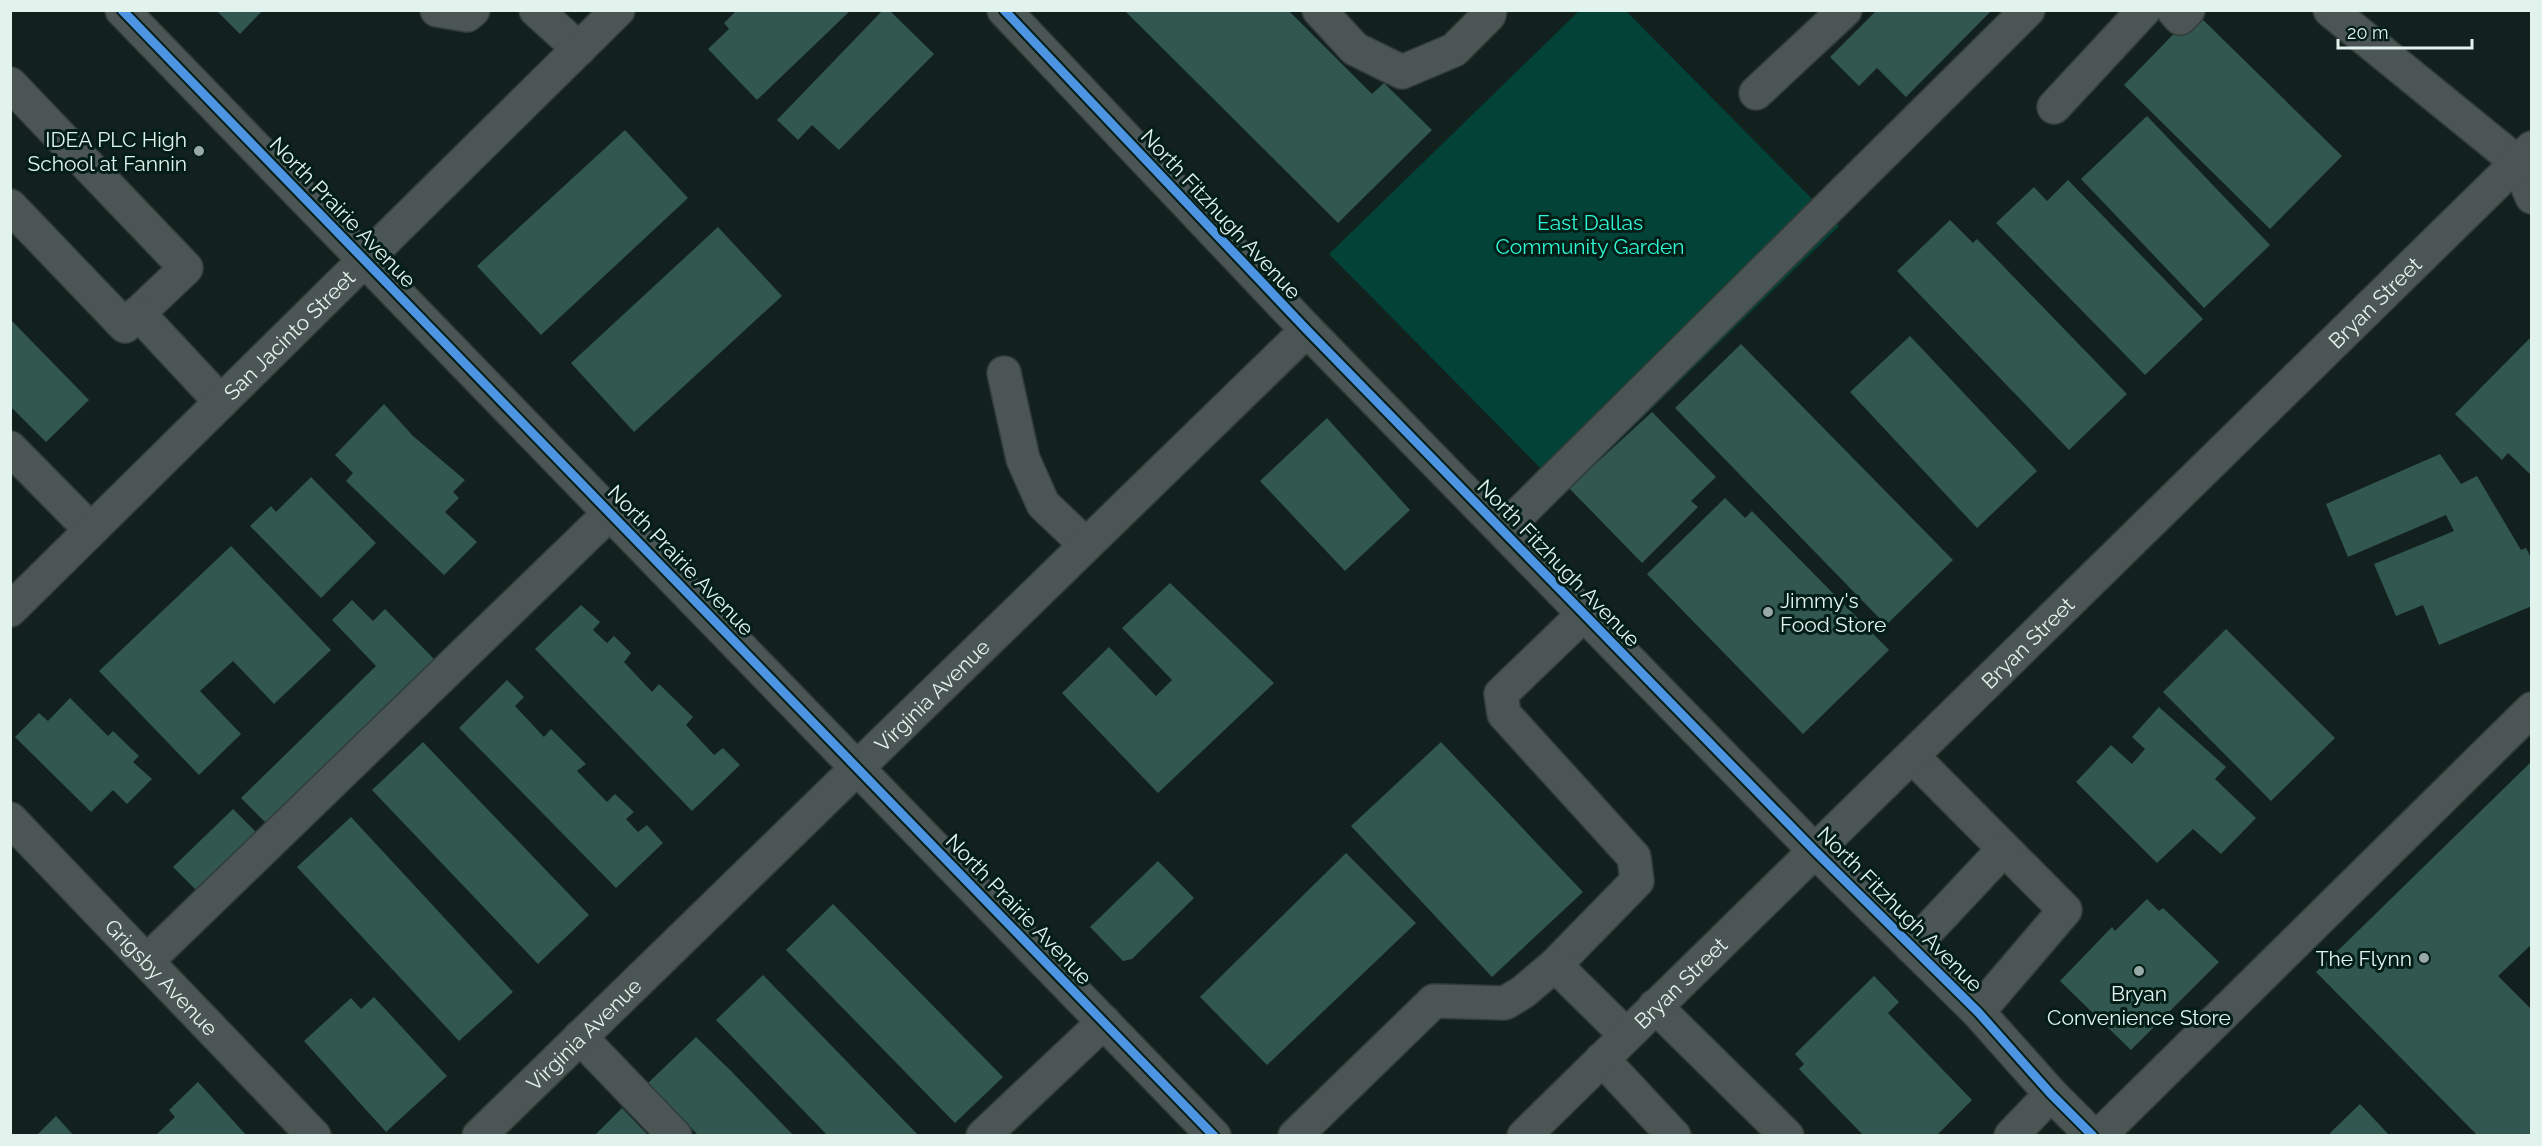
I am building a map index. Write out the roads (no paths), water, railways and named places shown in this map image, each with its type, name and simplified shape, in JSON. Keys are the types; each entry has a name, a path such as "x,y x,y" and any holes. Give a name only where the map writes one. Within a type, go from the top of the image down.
{"street":[{"name":"North Prairie Avenue","path":"122,10 1214,1136"},
{"path":"437,10 467,15 473,10"},
{"path":"536,10 579,49"},
{"name":"San Jacinto Street","path":"10,610 618,10"},
{"name":"North Fitzhugh Avenue","path":"1004,10 1307,330 1815,851 1978,1012 2051,1094 2093,1136"},
{"path":"1319,10 1355,49 1402,72 1454,50 1489,15 1490,10"},
{"path":"1756,93 1845,10"},
{"path":"1503,530 2028,10"},
{"path":"2054,107 2144,10"},
{"path":"2173,10 2180,18 2188,10"},
{"path":"2330,10 2527,159 2532,197"},
{"path":"10,84 186,268 125,326 10,206"},
{"name":"Bryan Street","path":"1529,1134 1655,1006 2527,159"},
{"path":"138,313 221,402"},
{"name":"Virginia Avenue","path":"479,1136 1307,330"},
{"path":"1004,373 1023,459 1043,504 1086,545"},
{"path":"10,448 91,530"},
{"path":"147,961 610,513"},
{"path":"1295,1136 1434,1001 1505,1003 1523,992 1555,965 1637,881 1634,857 1504,714 1501,694 1584,614"},
{"path":"2099,1136 2532,710"},
{"path":"1912,756 2065,910 1978,1012"},
{"name":"Grigsby Avenue","path":"10,819 314,1136"},
{"path":"1912,947 2003,850"},
{"path":"1555,965 1626,1035"},
{"path":"1655,1006 1788,1136"},
{"path":"983,1136 1104,1022"},
{"path":"580,1037 675,1136"},
{"path":"1602,1059 1674,1136"},
{"path":"2011,1136 2051,1094"}],"place":[{"name":"IDEA PLC High School at Fannin","path":"199,151"},
{"name":"Jimmy's Food Store","path":"1768,612"},
{"name":"The Flynn","path":"2424,958"},
{"name":"Bryan Convenience Store","path":"2139,971"}],"park label":[{"name":"East Dallas Community Garden","path":"1590,234"}]}
